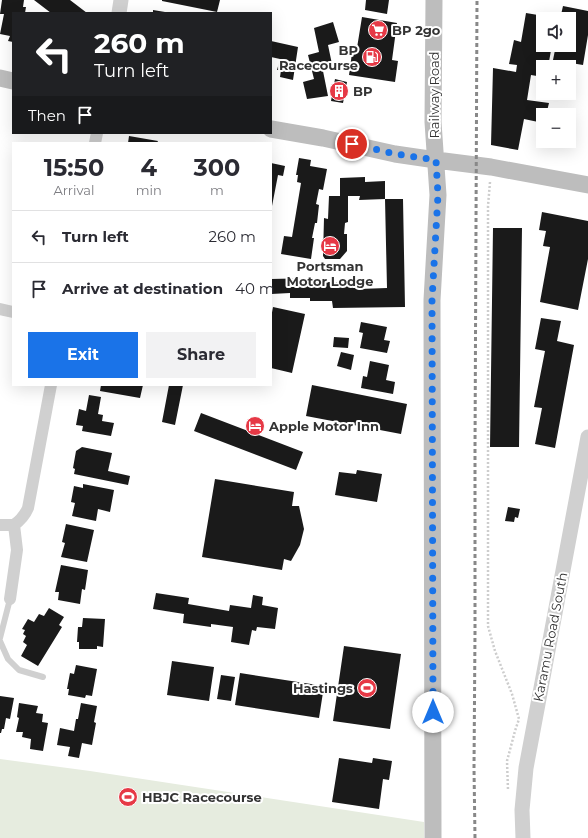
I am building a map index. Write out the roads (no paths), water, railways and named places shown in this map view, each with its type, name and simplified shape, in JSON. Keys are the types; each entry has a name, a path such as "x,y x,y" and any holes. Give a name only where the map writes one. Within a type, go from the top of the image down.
{"main road":[{"name":"Railway Road","path":"433,838 432,300 438,195 433,122 434,0"},
{"path":"0,78 12,81"},
{"path":"272,129 323,138 396,154 491,167 588,186"}],"street":[{"path":"119,12 121,0"},
{"path":"0,309 12,312"},
{"path":"0,525 14,524 20,521 28,508 51,386"},
{"name":"Karamu Road South","path":"523,838 522,810 526,768 588,437"},
{"path":"10,599 17,550 14,524"}],"lane":[{"path":"10,599 0,640 8,659 19,670 43,677"}],"railway":[{"path":"475,838 477,0"}],"place":[{"name":"BP 2go","path":"378,30"},
{"name":"BP Racecourse","path":"372,57"},
{"name":"BP","path":"339,91"},
{"name":"Portsman Motor Lodge","path":"330,246"},
{"name":"Apple Motor Inn","path":"255,426"},
{"name":"Hastings","path":"367,688"},
{"name":"HBJC Racecourse","path":"128,797"}]}
